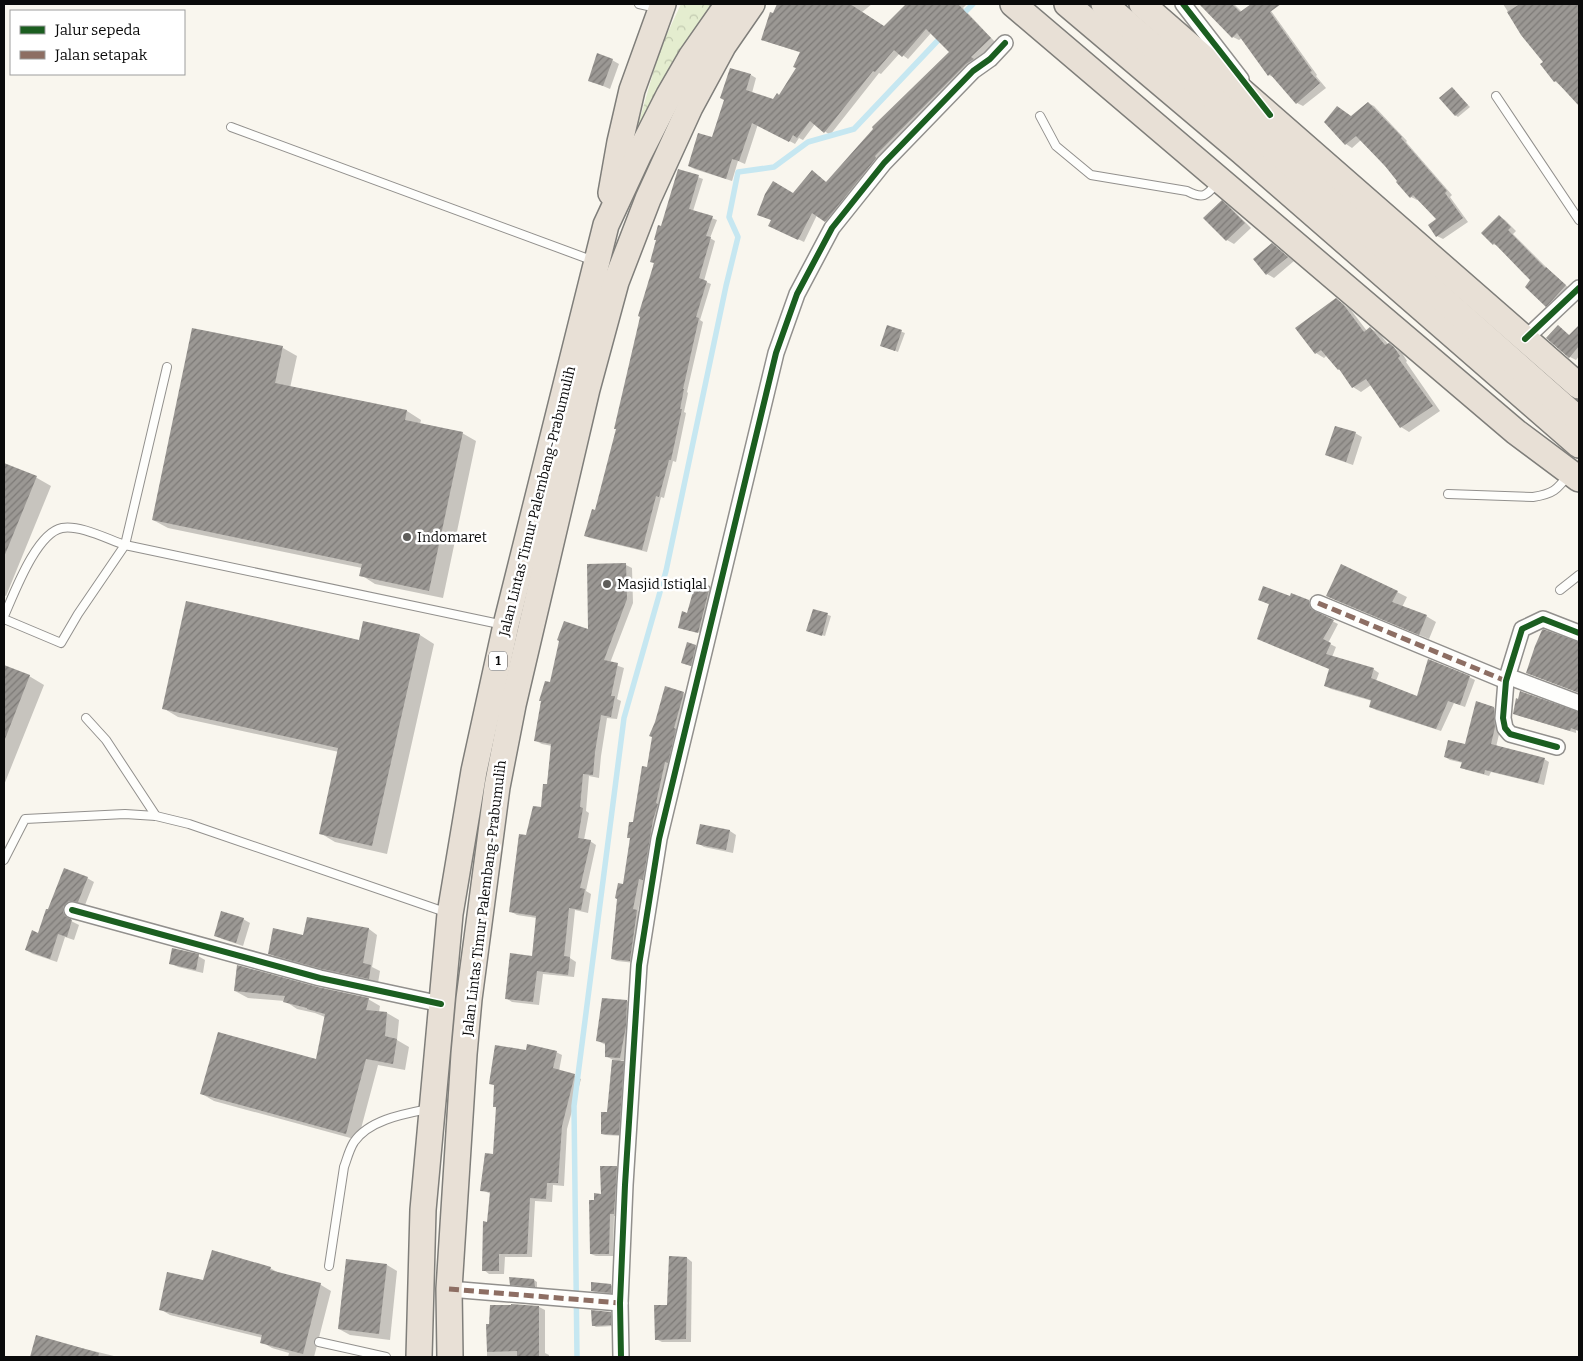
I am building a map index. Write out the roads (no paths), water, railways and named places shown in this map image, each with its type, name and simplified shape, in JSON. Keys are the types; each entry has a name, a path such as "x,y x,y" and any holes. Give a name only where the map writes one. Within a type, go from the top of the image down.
{"highway":[{"name":"Jalan Lintas Timur Palembang-Prabumulih","path":"419,1357 423,1210 450,914 474,771 506,625 606,225 669,95 691,58 728,4"},
{"name":"Jalan Lintas Timur Palembang-Prabumulih","path":"450,1357 450,1289 469,999 497,788 513,705 587,388 616,282 648,199 695,98 723,46 752,4"},
{"path":"1013,4 1509,427 1574,476"},
{"path":"1067,4 1574,429"},
{"path":"1104,4 1258,134 1574,429"},
{"path":"1142,4 1579,386"},
{"path":"606,225 620,142 655,5"},
{"path":"428,1148 458,1152"}],"street":[{"path":"1182,4 1270,116"},
{"path":"621,1357 620,1303 625,1184 639,965 659,839 776,353 797,294 832,228 884,163 973,71 990,59 1006,43"},
{"path":"1525,339 1579,288"},
{"path":"1318,603 1506,678 1579,702"},
{"path":"1557,747 1510,734 1505,728 1503,718 1506,678 1522,629 1543,619 1579,633"},
{"path":"72,910 320,978 441,1004"},
{"path":"450,1289 620,1303"}],"lane":[{"path":"1496,96 1579,220"},
{"path":"1040,116 1056,146 1091,175 1187,191 1203,196 1208,194 1220,180"},
{"path":"231,127 596,262"},
{"path":"167,367 125,545 78,614 62,643 4,617 29,561 48,535 62,528 81,529 125,545 506,625"},
{"path":"1448,494 1533,497 1547,495 1574,476"},
{"path":"1560,590 1579,575"},
{"path":"86,718 106,740 156,816"},
{"path":"4,860 26,819 125,814 156,816 189,824 450,914"},
{"path":"329,1266 344,1167 354,1142 363,1132 377,1124 412,1112 432,1108"},
{"path":"319,1342 386,1357"}],"waterway":[{"path":"961,16 973,4"},
{"path":"577,1357 574,1106 624,718 666,571 738,237 729,217 738,172 774,167 808,142 854,129 943,35"}],"place":[{"name":"Indomaret","path":"407,537"},
{"name":"Masjid Istiqlal","path":"607,584"}]}
